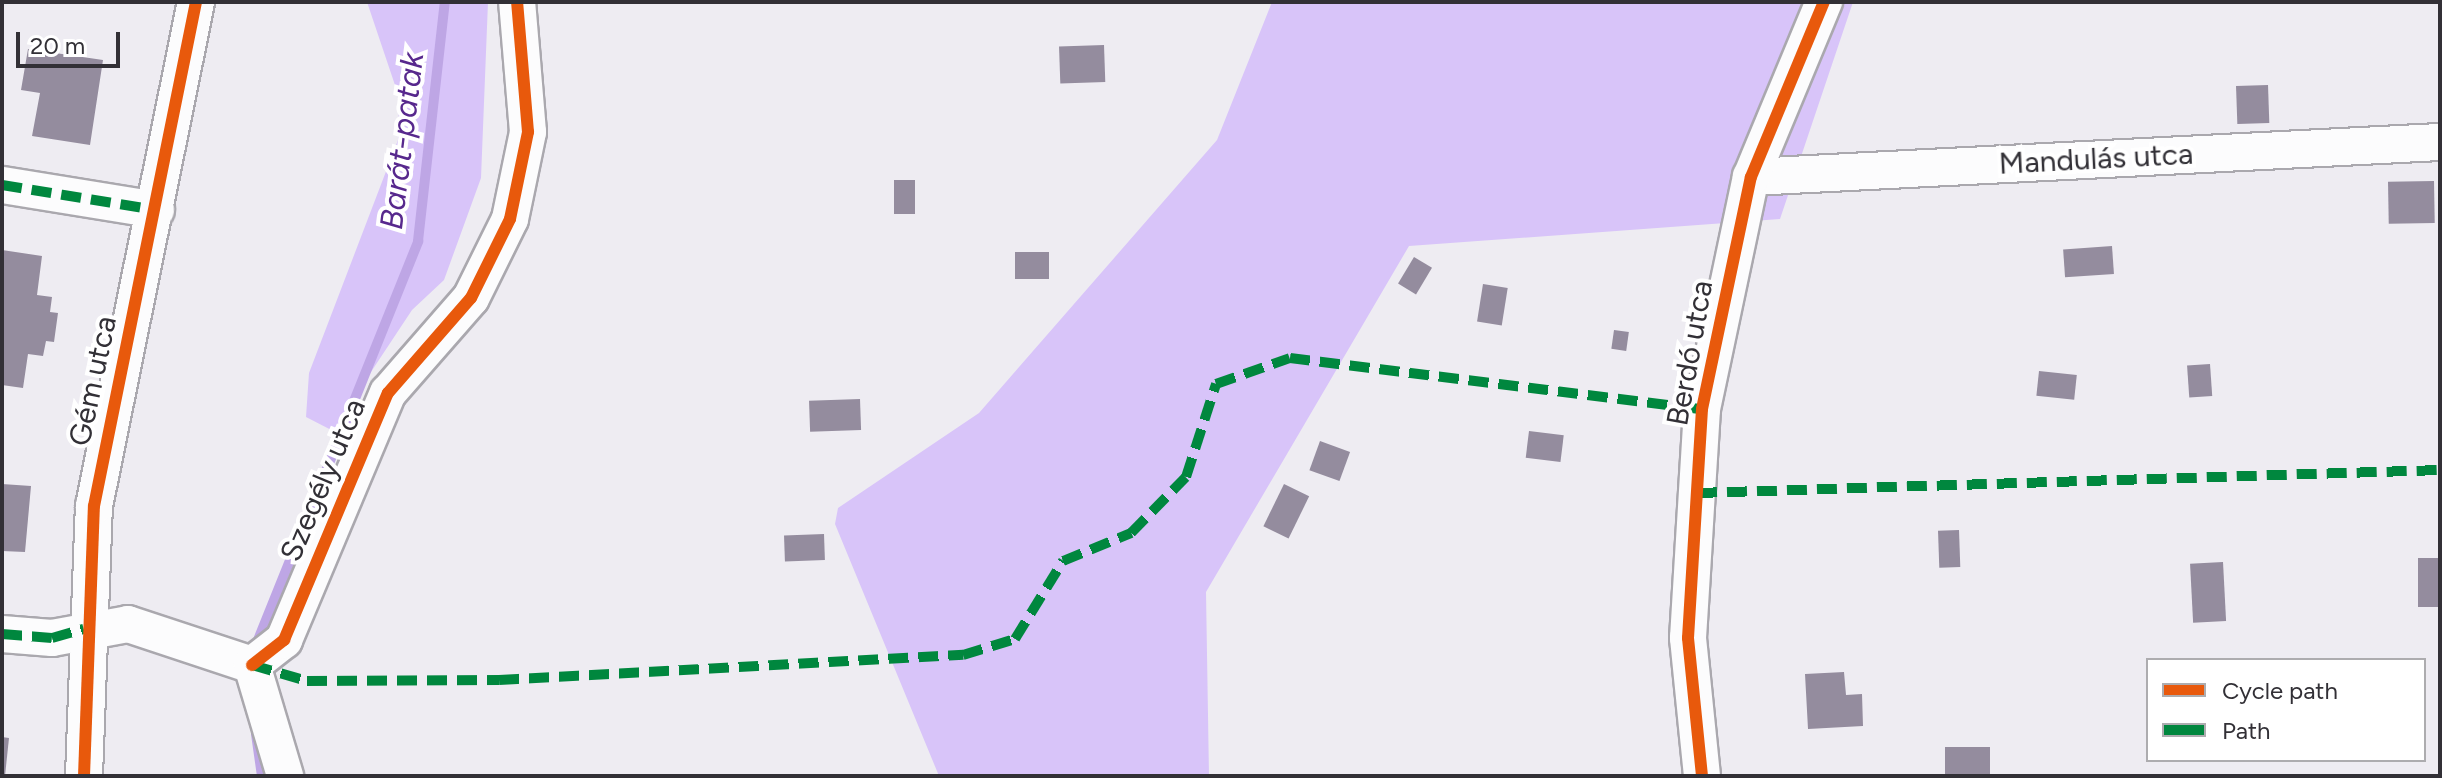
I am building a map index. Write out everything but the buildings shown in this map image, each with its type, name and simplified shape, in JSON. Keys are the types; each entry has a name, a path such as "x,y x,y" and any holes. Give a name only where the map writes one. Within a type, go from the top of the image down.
{"street":[{"name":"Gém utca","path":"84,776 84,629 94,506 196,2"},
{"name":"Szegély utca","path":"252,665 284,640 388,393 471,298 510,219 528,132 517,2"},
{"name":"Berdó utca","path":"1702,776 1688,638 1702,409 1751,177 1824,2"},
{"name":"Mandulás utca","path":"1751,177 2440,142"},
{"path":"2,185 156,210"},
{"path":"2,634 52,638 84,629 128,624 252,665 285,776"}],"shaded area":[{"path":"367,2 488,2 481,178 444,280 412,310 363,384 341,435 306,417 309,373 398,140 399,97"},
{"path":"1272,2 1853,2 1780,219 1409,246 1206,592 1209,776 939,776 835,524 838,508 979,413 1217,140"}],"waterway":[{"name":"Barát-patak","path":"258,640 418,241 445,2"},
{"name":"Barát-patak","path":"256,734 262,776"}],"marked path":[{"path":"2,185 156,210"},
{"path":"252,665 307,681 499,680 963,655 1015,639 1063,561 1131,533 1186,477 1216,384 1290,358 1702,409"},
{"path":"1697,493 2440,470"},
{"path":"2,634 52,638 84,629"}],"cycle path":[{"path":"84,776 94,506 196,2"},
{"path":"252,665 284,640 388,393 471,298 510,219 528,132 517,2"},
{"path":"1702,776 1688,638 1702,409 1751,177 1824,2"}]}
